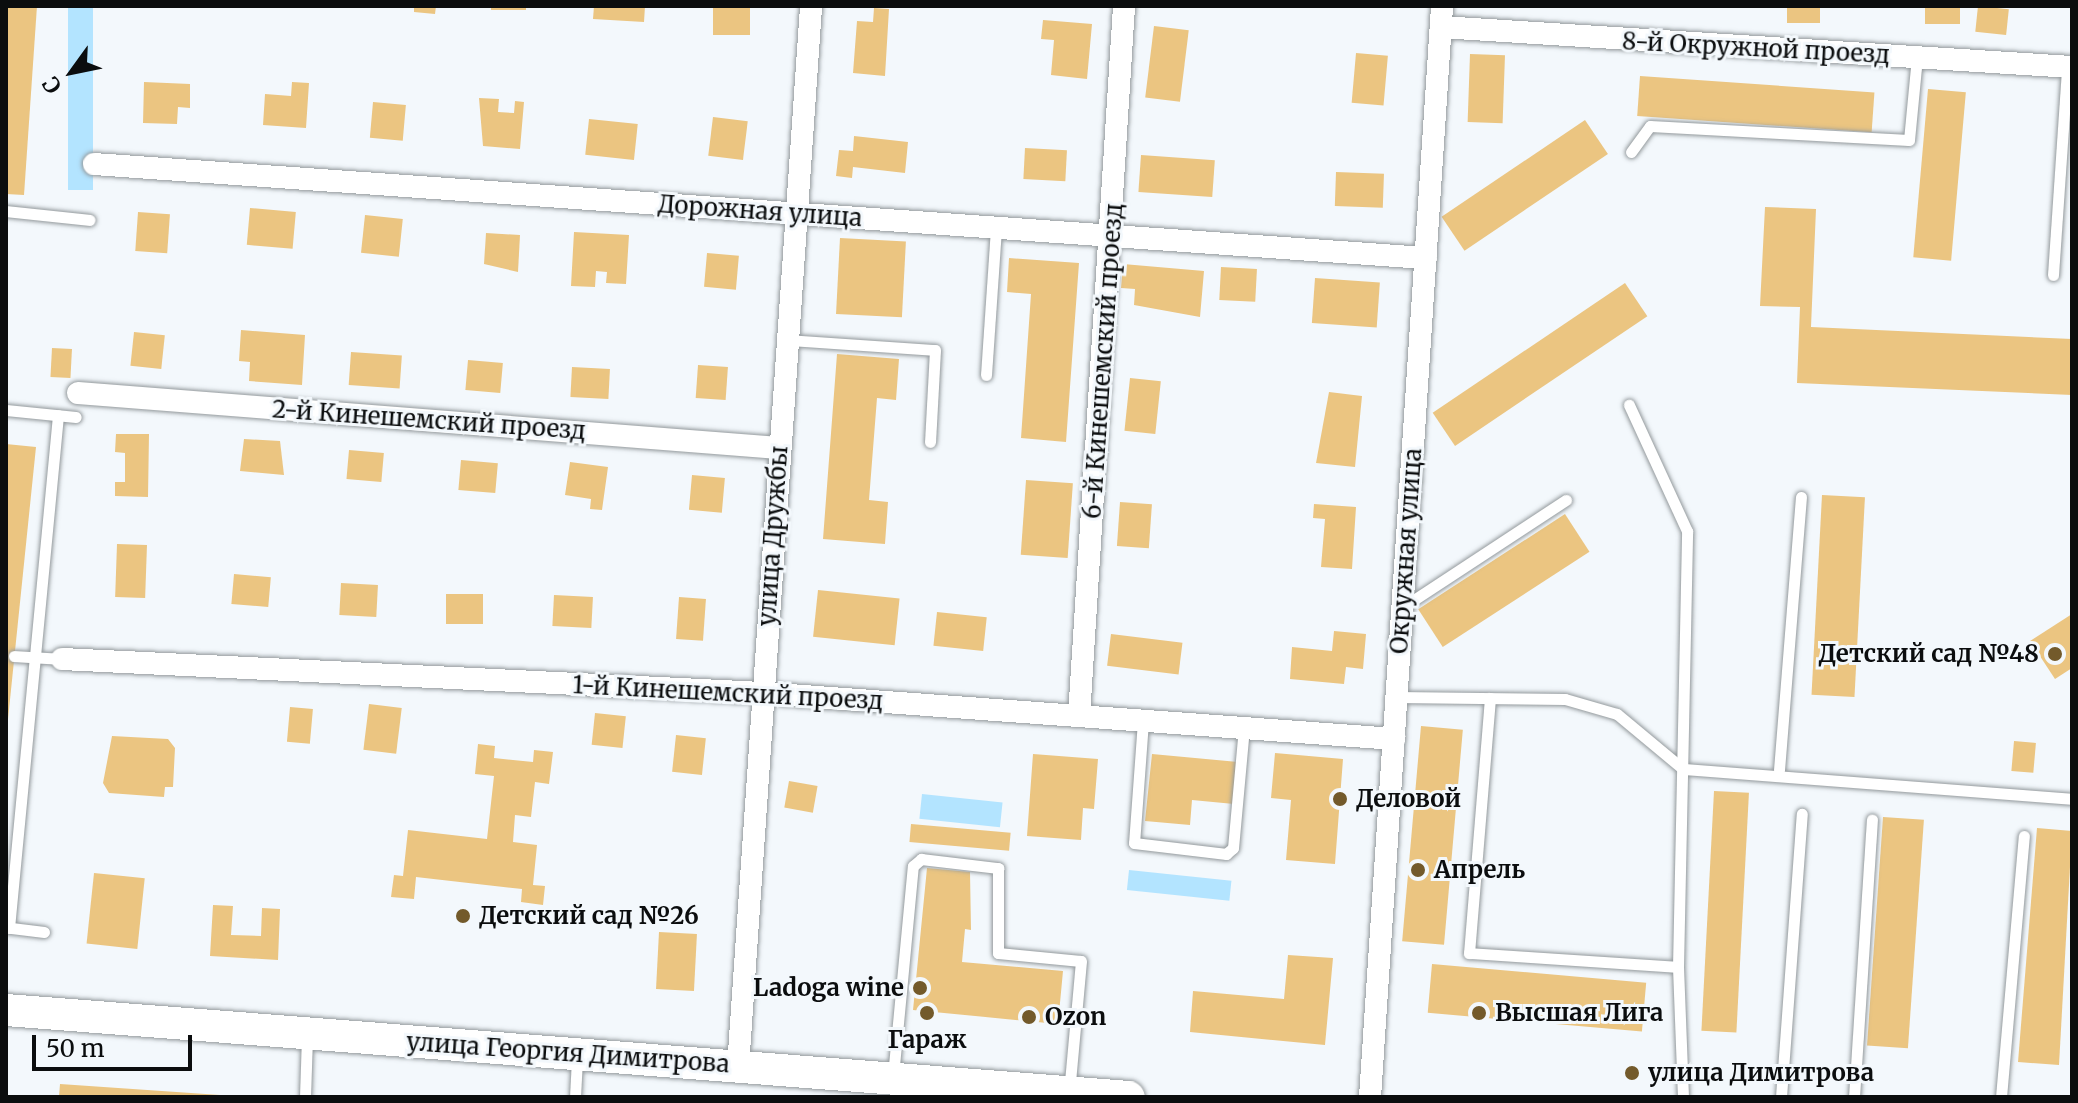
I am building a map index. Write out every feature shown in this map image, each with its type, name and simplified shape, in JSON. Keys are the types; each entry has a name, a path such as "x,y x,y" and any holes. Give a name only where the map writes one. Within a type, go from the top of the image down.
{"main road":[{"name":"улица Георгия Димитрова","path":"6,1010 738,1067 861,1087 893,1079 965,1091 1069,1092 1126,1097"}],"street":[{"name":"улица Дружбы","path":"738,1067 811,6"},
{"name":"6-й Кинешемский проезд","path":"1079,716 1112,237 1124,6"},
{"name":"8-й Окружной проезд","path":"1442,16 2069,67"},
{"name":"Окружная улица","path":"1370,1097 1442,16"},
{"name":"Дорожная улица","path":"94,164 1426,258"},
{"name":"2-й Кинешемский проезд","path":"78,393 779,448"},
{"name":"1-й Кинешемский проезд","path":"62,659 762,693 1394,739"}],"lane":[{"path":"1631,152 1650,126 1909,140 1917,57"},
{"path":"2053,275 2069,67"},
{"path":"6,211 90,220"},
{"path":"986,375 996,228"},
{"path":"788,340 935,350 930,442"},
{"path":"1629,405 1687,531 1678,967 1683,1097"},
{"path":"6,410 76,417"},
{"path":"44,932 9,928 58,415"},
{"path":"1779,770 1801,497"},
{"path":"1402,607 1566,500"},
{"path":"14,656 62,659"},
{"path":"1396,697 1565,699 1617,714 1683,769 1779,770 2072,799"},
{"path":"1490,698 1469,953 1678,967"},
{"path":"1143,721 1134,843 1226,854 1233,848 1244,728"},
{"path":"1781,1097 1802,814"},
{"path":"1854,1097 1872,820"},
{"path":"2001,1097 2024,836"},
{"path":"893,1079 913,866 921,859 998,868 998,953 1081,961 1069,1092"},
{"path":"305,1097 307,1033"},
{"path":"575,1097 577,1054"}],"shaded area":[{"path":"68,6 93,6 93,190 68,190"},
{"path":"922,794 1003,802 1000,827 919,819"},
{"path":"1129,870 1231,881 1229,901 1127,890"}],"building":[{"path":"6,6 37,6 24,195 6,194"},
{"path":"414,6 436,6 435,14 414,12"},
{"path":"491,6 526,6 526,10 491,10"},
{"path":"594,6 645,6 644,22 593,19"},
{"path":"713,6 750,6 750,35 713,35"},
{"path":"1787,6 1820,6 1820,23 1787,23"},
{"path":"1925,6 1960,6 1960,24 1925,24"},
{"path":"1978,6 2009,9 2006,35 1975,32"},
{"path":"874,8 889,9 885,76 853,73 857,21 873,22"},
{"path":"1043,20 1092,24 1087,79 1051,75 1054,40 1041,39"},
{"path":"1154,26 1189,30 1180,102 1145,97"},
{"path":"1356,53 1388,56 1384,106 1352,103"},
{"path":"1470,54 1505,55 1503,123 1468,122"},
{"path":"1640,76 1874,92 1872,132 1637,116"},
{"path":"144,82 190,84 190,108 178,107 177,124 143,123"},
{"path":"292,82 309,83 306,128 263,125 265,94 291,96"},
{"path":"1928,89 1966,92 1951,261 1913,257"},
{"path":"479,98 499,99 498,112 514,113 515,101 524,102 520,149 483,146"},
{"path":"373,102 406,105 403,141 370,138"},
{"path":"713,117 748,121 743,160 708,156"},
{"path":"589,119 638,124 634,160 585,155"},
{"path":"1585,120 1608,154 1465,251 1442,217"},
{"path":"854,136 908,142 905,173 853,167 852,178 836,176 839,150 853,151"},
{"path":"1025,148 1067,150 1065,181 1023,179"},
{"path":"1141,155 1215,160 1212,197 1138,192"},
{"path":"1336,172 1384,174 1383,208 1335,206"},
{"path":"1765,207 1816,209 1811,327 2072,339 2072,395 1797,383 1800,307 1760,306"},
{"path":"250,208 296,212 293,249 247,245"},
{"path":"138,212 170,214 167,253 135,251"},
{"path":"365,215 403,219 399,257 361,253"},
{"path":"574,232 629,235 626,284 606,283 607,272 596,271 595,287 571,286"},
{"path":"486,233 520,235 518,272 484,264"},
{"path":"840,238 906,241 902,317 836,314"},
{"path":"707,253 739,256 736,290 704,287"},
{"path":"1009,258 1079,263 1066,442 1021,438 1031,294 1007,292"},
{"path":"1123,264 1204,271 1200,317 1134,305 1135,289 1121,288"},
{"path":"1221,267 1257,269 1255,302 1219,300"},
{"path":"1315,278 1380,283 1377,327 1312,323"},
{"path":"1625,283 1647,316 1455,446 1433,413"},
{"path":"241,330 305,335 302,385 249,381 250,362 239,361"},
{"path":"134,332 165,335 161,369 130,366"},
{"path":"52,348 72,349 70,378 50,377"},
{"path":"351,352 402,356 400,388 349,385"},
{"path":"837,354 899,359 896,400 877,398 869,500 888,502 885,544 823,539"},
{"path":"468,360 503,363 500,393 465,390"},
{"path":"698,365 728,367 726,400 696,398"},
{"path":"572,367 610,369 608,399 570,397"},
{"path":"1130,378 1161,381 1155,434 1124,431"},
{"path":"1329,392 1362,396 1355,467 1316,463"},
{"path":"116,434 149,434 148,497 115,496 115,482 125,482 125,453 115,452"},
{"path":"244,439 280,441 284,475 240,471"},
{"path":"6,444 36,447 8,719 6,719"},
{"path":"349,450 384,453 381,482 346,479"},
{"path":"461,460 498,463 495,493 458,490"},
{"path":"570,462 608,467 602,510 590,509 591,499 565,495"},
{"path":"692,475 725,478 722,513 689,510"},
{"path":"1026,480 1073,483 1068,558 1021,555"},
{"path":"1822,495 1865,497 1854,697 1812,695"},
{"path":"1120,502 1152,504 1149,548 1117,546"},
{"path":"1314,504 1356,507 1352,569 1321,567 1325,519 1313,518"},
{"path":"1565,514 1590,552 1443,647 1418,609"},
{"path":"117,544 147,545 145,598 115,597"},
{"path":"234,574 271,577 268,607 231,604"},
{"path":"341,583 378,585 376,617 339,615"},
{"path":"818,590 900,599 895,645 813,637"},
{"path":"446,594 483,594 483,624 446,624"},
{"path":"554,595 593,597 591,628 552,626"},
{"path":"679,597 706,599 703,641 676,639"},
{"path":"937,612 987,617 983,651 933,646"},
{"name":"Детский сад №48","path":"2072,614 2072,668 2055,679 2030,641"},
{"path":"1334,631 1366,634 1363,669 1346,667 1344,684 1290,679 1292,647 1332,651"},
{"path":"1111,634 1182,643 1179,675 1107,666"},
{"path":"369,704 402,708 396,754 363,750"},
{"path":"290,707 313,709 310,744 287,742"},
{"path":"595,713 626,716 622,748 592,745"},
{"path":"1421,726 1463,730 1444,945 1402,941"},
{"path":"676,735 706,738 702,775 672,772"},
{"path":"112,736 168,739 175,748 173,787 165,787 164,797 109,793 103,783"},
{"path":"2014,741 2036,743 2033,773 2011,771"},
{"path":"478,744 495,746 494,758 533,762 534,750 553,752 549,784 535,782 531,817 515,815 513,842 537,845 533,885 545,886 543,905 521,902 522,889 416,877 414,899 391,897 394,875 403,876 408,830 487,839 494,776 475,774"},
{"path":"1275,753 1343,759 1335,864 1286,860 1291,800 1271,798"},
{"path":"1033,754 1098,759 1094,809 1083,808 1081,840 1027,836"},
{"path":"1152,754 1238,762 1234,804 1192,800 1190,825 1145,821"},
{"path":"789,781 818,786 813,813 784,808"},
{"path":"1714,791 1749,793 1736,1033 1701,1031"},
{"path":"1883,817 1924,820 1908,1048 1867,1045"},
{"path":"911,824 1011,833 1009,851 909,842"},
{"path":"2037,828 2072,831 2059,1065 2018,1062"},
{"path":"927,868 970,872 971,930 965,929 962,962 1063,971 1058,1024 913,1010"},
{"path":"94,873 145,878 137,949 87,944"},
{"path":"213,905 233,906 231,935 261,936 262,908 280,909 278,960 210,956"},
{"path":"659,932 697,934 694,991 656,989"},
{"path":"1288,955 1333,958 1325,1045 1190,1032 1193,991 1284,999"},
{"path":"1432,964 1646,983 1642,1032 1428,1013"},
{"path":"60,1084 220,1095 59,1097"}],"place":[{"name":"Детский сад №48","path":"2055,654"},
{"name":"Деловой","path":"1340,799"},
{"name":"Апрель","path":"1418,870"},
{"name":"Детский сад №26","path":"463,916"},
{"name":"Ladoga wine","path":"920,988"},
{"name":"Гараж","path":"927,1013"},
{"name":"Высшая Лига","path":"1479,1013"},
{"name":"Ozon","path":"1029,1017"},
{"name":"улица Димитрова","path":"1632,1073"}]}
